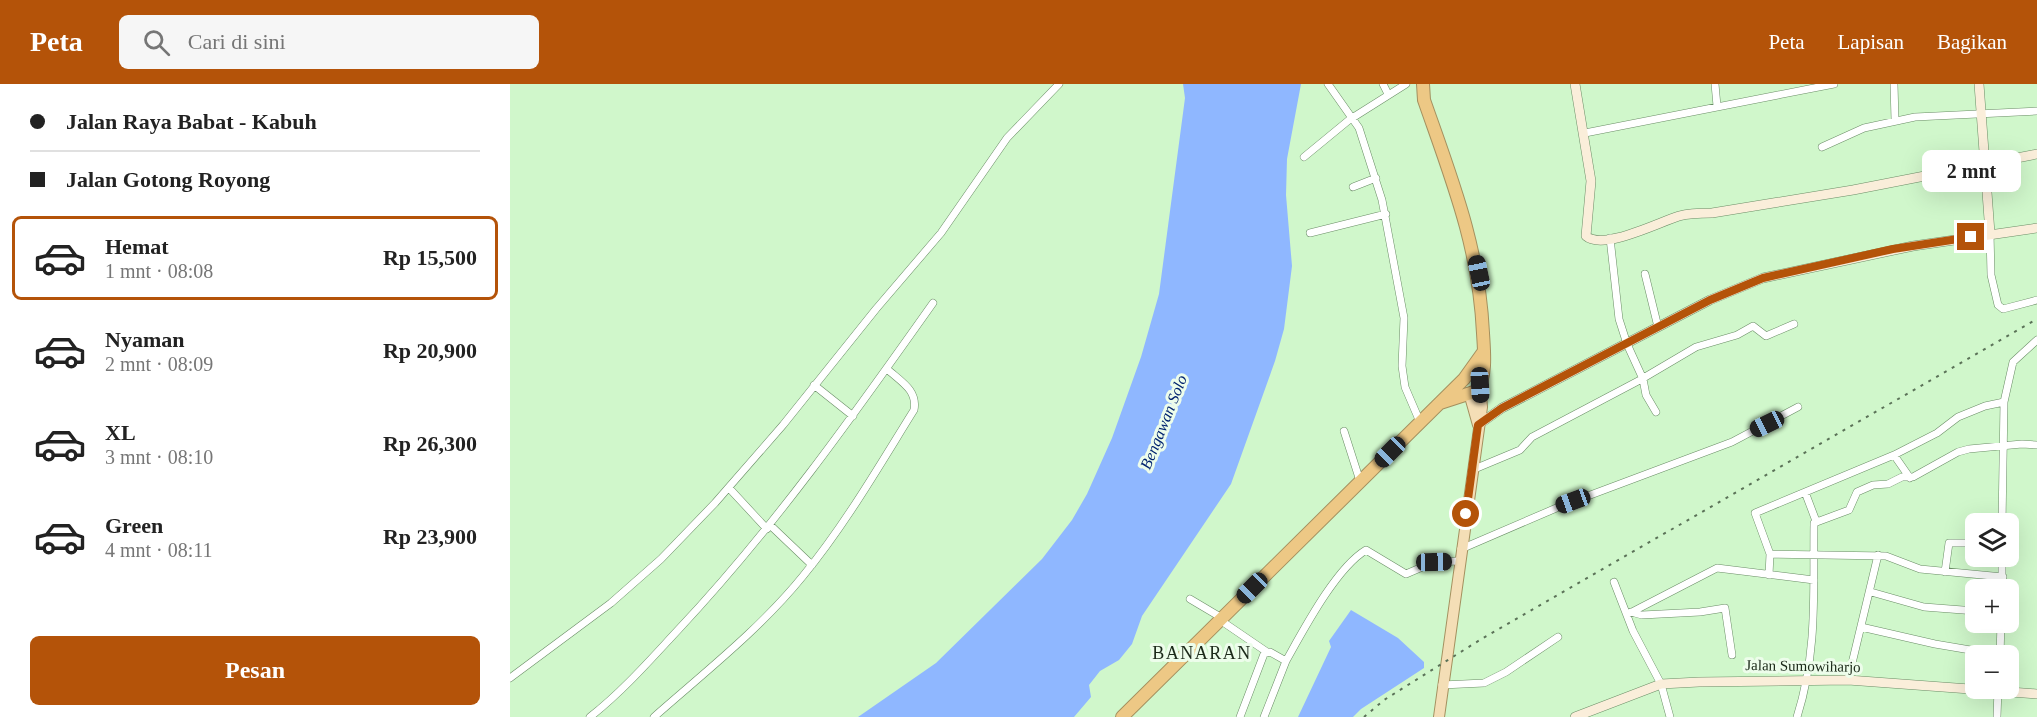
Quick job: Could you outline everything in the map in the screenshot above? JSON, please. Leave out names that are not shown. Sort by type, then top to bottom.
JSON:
[{"type":"highway","points":[[1423,84],[1424,100],[1473,244],[1479,273],[1484,351],[1480,385],[1477,391],[1439,404]]},
{"type":"highway","points":[[1122,717],[1464,379],[1484,351]]},
{"type":"highway","points":[[1464,379],[1474,376],[1480,385]]},
{"type":"highway","points":[[1464,379],[1462,388],[1469,393]]},
{"type":"main road","points":[[1439,717],[1482,407],[1480,385]]},
{"type":"main road","points":[[1469,393],[1478,425]]},
{"type":"street","points":[[510,678],[611,603],[661,559],[729,488],[941,233],[1007,138],[1059,84]]},
{"type":"street","points":[[1328,84],[1350,119],[1359,128],[1386,214],[1404,318],[1402,366],[1405,387],[1420,422]]},
{"type":"street","points":[[1383,84],[1388,94]]},
{"type":"street","points":[[1304,157],[1350,119],[1406,84]]},
{"type":"street","points":[[1575,84],[1585,133],[1591,181],[1586,236],[1597,240],[1690,214],[1712,213],[1853,190],[2037,154]]},
{"type":"street","points":[[1715,84],[1717,106]]},
{"type":"street","points":[[1585,133],[1834,84]]},
{"type":"street","points":[[1894,84],[1895,120]]},
{"type":"street","points":[[1980,84],[1991,275],[1998,305],[2003,309],[2037,300]]},
{"type":"street","points":[[1822,147],[1864,128],[1895,120],[2037,111]]},
{"type":"street","points":[[1353,187],[1376,178]]},
{"type":"street","points":[[1310,233],[1386,214]]},
{"type":"street","points":[[1478,425],[1502,408],[1710,300],[1769,276],[1913,246],[1990,233],[2037,228]]},
{"type":"street","points":[[1610,238],[1619,319],[1627,344],[1643,379],[1646,395],[1656,412]]},
{"type":"street","points":[[1645,274],[1658,327]]},
{"type":"street","points":[[590,717],[631,681],[711,595],[769,527],[853,416],[933,303]]},
{"type":"street","points":[[1472,470],[1520,450],[1532,437],[1643,379],[1696,347],[1737,335],[1746,328],[1755,326],[1766,336],[1794,324]]},
{"type":"street","points":[[2002,513],[2004,402],[2013,362],[2037,340]]},
{"type":"street","points":[[654,717],[742,640],[812,565],[914,410],[914,393],[887,369]]},
{"type":"street","points":[[814,385],[853,416]]},
{"type":"street","points":[[1769,575],[1770,554],[1755,513],[1894,455],[1937,433],[1958,417],[1985,406],[2004,402]]},
{"type":"street","points":[[1461,549],[1561,506],[1732,441],[1798,407]]},
{"type":"street","points":[[1344,431],[1360,481]]},
{"type":"street","points":[[1797,717],[1813,645],[1816,554],[1813,524],[1850,510],[1857,492],[1874,485],[1886,485],[1902,477],[1910,478],[1958,452],[2002,446],[2037,445]]},
{"type":"street","points":[[1894,455],[1910,478]]},
{"type":"street","points":[[729,488],[812,565]]},
{"type":"street","points":[[1805,492],[1816,521]]},
{"type":"street","points":[[1945,572],[1949,542],[1965,543]]},
{"type":"street","points":[[1264,717],[1286,661],[1333,584],[1357,556],[1366,550],[1406,574],[1434,562],[1460,561]]},
{"type":"street","points":[[1770,554],[1878,555],[1909,566],[2003,577],[2003,567]]},
{"type":"street","points":[[1848,680],[1878,555]]},
{"type":"street","points":[[1629,613],[1717,568],[1814,580]]},
{"type":"street","points":[[1614,582],[1629,613],[1633,631],[1661,684],[1668,716]]},
{"type":"street","points":[[1870,592],[1924,607],[1965,610]]},
{"type":"street","points":[[1190,599],[1267,652],[1286,661]]},
{"type":"street","points":[[1629,613],[1650,615],[1725,608],[1732,655]]},
{"type":"street","points":[[1861,627],[1965,649]]},
{"type":"street","points":[[1442,685],[1484,683],[1506,672],[1558,637]]},
{"type":"street","points":[[1240,717],[1263,655],[1267,652]]},
{"type":"street","name":"Jalan Sumowiharjo","points":[[1575,717],[1661,684],[1740,680],[1848,680],[1965,688]]},
{"type":"street","name":"Jalan Sumowiharjo","points":[[2019,692],[2037,694]]},
{"type":"street","points":[[1997,717],[1998,699]]},
{"type":"water","name":"Bengawan Solo","points":[[1183,84],[1301,84],[1287,159],[1286,195],[1292,266],[1284,329],[1275,361],[1231,484],[1142,616],[1132,644],[1119,660],[1100,671],[1089,685],[1091,697],[1074,717],[858,717],[936,663],[1042,559],[1072,520],[1087,494],[1112,438],[1141,357],[1159,294],[1185,98]]},
{"type":"water","points":[[1351,610],[1398,638],[1424,662],[1424,668],[1361,709],[1353,717],[1298,717],[1331,647],[1329,641]]},
{"type":"railway","points":[[1364,717],[1384,700],[1483,638],[2037,319]]},
{"type":"district","name":"BANARAN","points":[[1202,653]]},
{"type":"route","points":[[1466,514],[1478,425],[1502,408],[1710,300],[1763,278],[1893,249],[1971,237]]}]
